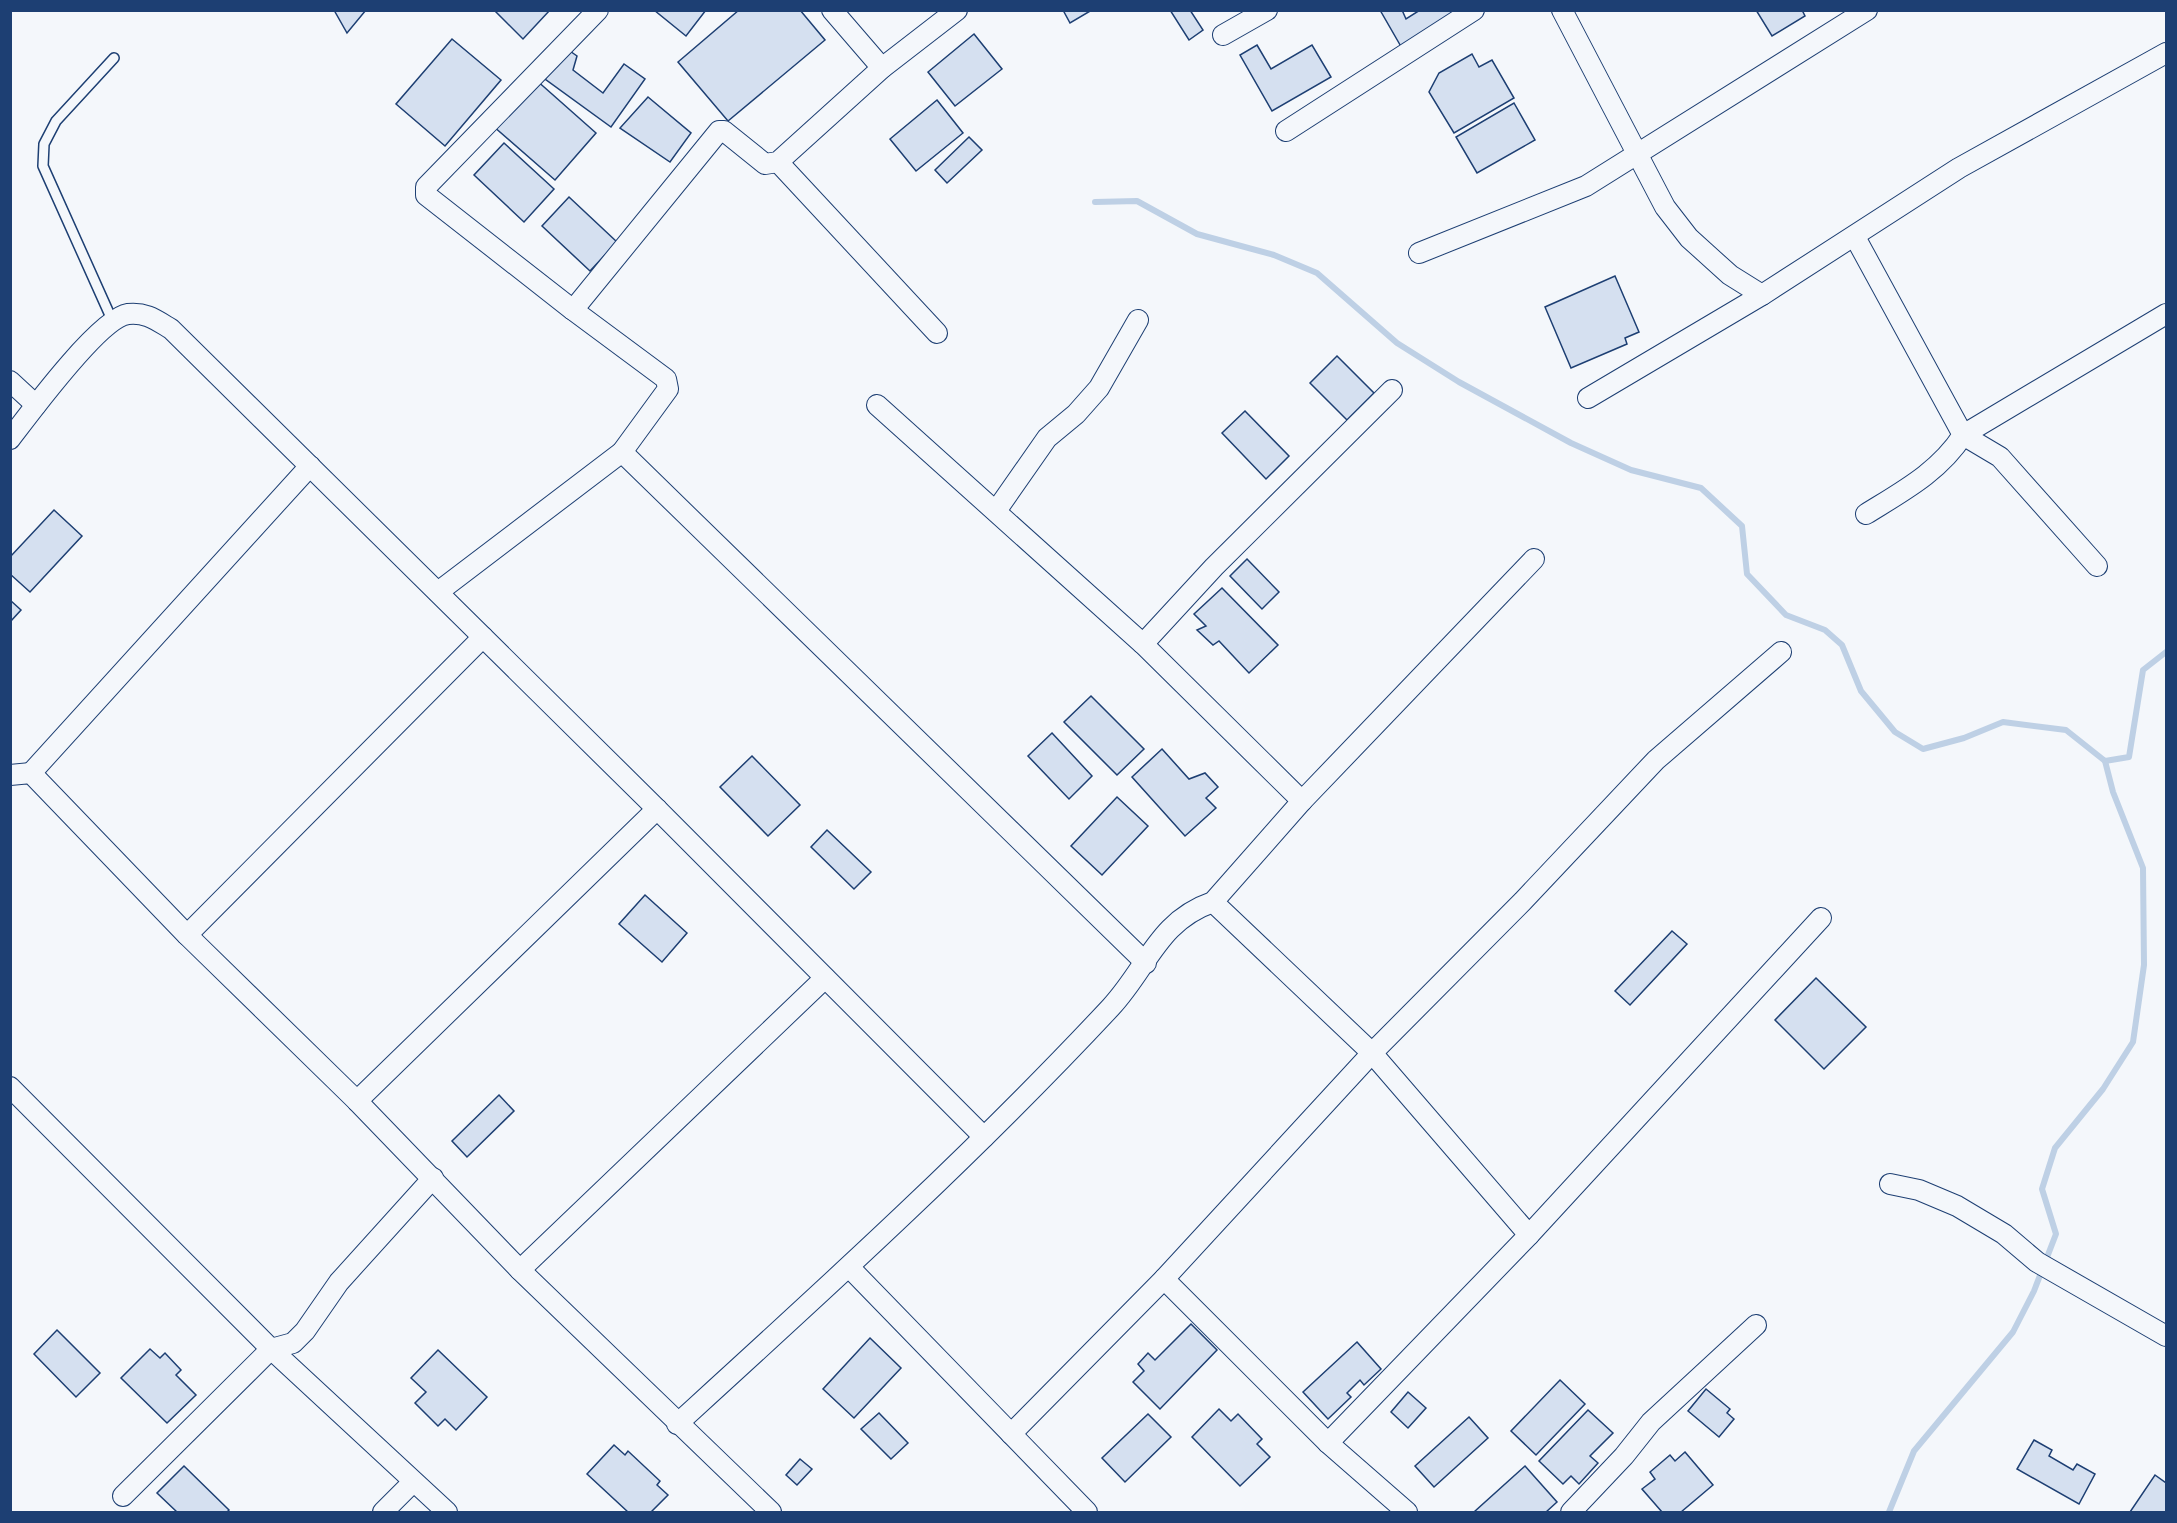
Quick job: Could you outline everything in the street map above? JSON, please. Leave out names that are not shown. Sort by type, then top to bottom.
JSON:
[{"type":"street","points":[[438,592],[622,452],[665,393],[668,384],[666,378],[573,310],[429,198],[426,191],[426,187],[598,10]]},
{"type":"street","points":[[832,10],[882,68]]},
{"type":"street","points":[[573,310],[719,131],[724,131],[765,164],[778,162],[882,68],[957,10]]},
{"type":"street","points":[[1223,35],[1267,10]]},
{"type":"street","points":[[1286,131],[1474,10]]},
{"type":"street","points":[[1562,10],[1665,207],[1689,238],[1730,275],[1762,295]]},
{"type":"street","points":[[1419,253],[1586,186],[1638,156],[1867,10]]},
{"type":"street","points":[[1588,398],[1762,295],[2009,139],[2166,53]]},
{"type":"street","points":[[778,162],[937,333]]},
{"type":"street","points":[[1856,237],[1963,435],[1983,444],[2000,457],[2097,566]]},
{"type":"street","points":[[10,439],[36,405],[103,328],[125,315],[146,314],[171,329],[657,809],[984,1137]]},
{"type":"street","points":[[1866,514],[1935,470],[1951,454],[1963,435],[2166,314]]},
{"type":"street","points":[[996,512],[1047,438],[1076,414],[1099,388],[1138,320]]},
{"type":"street","points":[[10,381],[36,405]]},
{"type":"street","points":[[1143,644],[1214,567],[1392,390]]},
{"type":"street","points":[[877,405],[1143,644],[1302,801]]},
{"type":"street","points":[[622,452],[1146,963]]},
{"type":"street","points":[[10,775],[31,773],[310,466]]},
{"type":"street","points":[[677,1424],[849,1268],[984,1137],[1109,1008],[1146,963],[1161,938],[1175,921],[1193,909],[1213,902],[1302,801],[1534,559]]},
{"type":"street","points":[[187,935],[483,637]]},
{"type":"street","points":[[1011,1434],[1164,1279],[1372,1053],[1523,901],[1656,760],[1781,652]]},
{"type":"street","points":[[31,773],[187,935],[433,1178],[520,1270],[677,1424],[771,1512]]},
{"type":"street","points":[[357,1101],[657,809]]},
{"type":"street","points":[[1213,902],[1372,1053],[1529,1235]]},
{"type":"street","points":[[1328,1443],[1529,1235],[1821,918]]},
{"type":"street","points":[[520,1270],[825,978]]},
{"type":"street","points":[[10,1088],[271,1349],[447,1512]]},
{"type":"street","points":[[123,1496],[271,1349],[293,1343],[305,1331],[339,1282],[433,1178]]},
{"type":"street","points":[[1890,1184],[1918,1190],[1957,1206],[2004,1234],[2037,1262],[2166,1336]]},
{"type":"street","points":[[849,1268],[1087,1512]]},
{"type":"street","points":[[1164,1279],[1328,1443],[1407,1512]]},
{"type":"street","points":[[1571,1512],[1624,1456],[1651,1422],[1755,1325]]},
{"type":"street","points":[[383,1512],[413,1482]]},
{"type":"lane","points":[[113,322],[43,166],[44,144],[56,121],[114,58]]},
{"type":"building","points":[[334,10],[366,10],[347,33]]},
{"type":"building","points":[[494,10],[550,10],[523,39]]},
{"type":"building","points":[[654,10],[706,10],[686,36]]},
{"type":"building","points":[[739,10],[800,10],[825,40],[728,121],[678,62]]},
{"type":"building","points":[[1063,10],[1092,10],[1070,23]]},
{"type":"building","points":[[1170,10],[1190,10],[1203,30],[1189,40]]},
{"type":"building","points":[[1380,10],[1402,10],[1406,19],[1420,10],[1458,10],[1403,50]]},
{"type":"building","points":[[1756,10],[1802,10],[1805,16],[1772,36]]},
{"type":"building","points":[[974,34],[1002,69],[955,106],[928,72]]},
{"type":"building","points":[[452,39],[501,80],[445,146],[396,104]]},
{"type":"building","points":[[1257,45],[1271,69],[1312,45],[1331,77],[1272,111],[1240,55]]},
{"type":"building","points":[[567,49],[577,56],[573,70],[603,93],[624,64],[645,79],[611,127],[545,79]]},
{"type":"building","points":[[1472,54],[1479,67],[1492,60],[1514,98],[1454,133],[1429,92],[1439,73]]},
{"type":"building","points":[[535,79],[596,133],[555,180],[493,126]]},
{"type":"building","points":[[648,97],[691,133],[670,162],[620,128]]},
{"type":"building","points":[[937,100],[963,133],[916,171],[890,139]]},
{"type":"building","points":[[1514,103],[1535,140],[1477,173],[1456,137]]},
{"type":"building","points":[[969,137],[982,150],[947,183],[935,170]]},
{"type":"building","points":[[504,143],[554,189],[524,222],[474,175]]},
{"type":"building","points":[[569,197],[617,242],[590,271],[542,226]]},
{"type":"building","points":[[1615,276],[1639,332],[1625,338],[1627,344],[1571,368],[1545,307]]},
{"type":"building","points":[[1337,356],[1374,393],[1347,420],[1310,383]]},
{"type":"building","points":[[1245,411],[1289,456],[1266,479],[1222,433]]},
{"type":"building","points":[[54,510],[82,536],[30,592],[10,574],[10,557]]},
{"type":"building","points":[[1247,559],[1279,592],[1262,609],[1230,576]]},
{"type":"building","points":[[1222,588],[1278,645],[1249,673],[1219,641],[1213,645],[1197,630],[1206,626],[1194,614]]},
{"type":"building","points":[[10,600],[21,610],[10,622]]},
{"type":"building","points":[[1091,696],[1144,749],[1117,775],[1064,722]]},
{"type":"building","points":[[1052,733],[1092,776],[1069,799],[1028,756]]},
{"type":"building","points":[[1162,749],[1189,779],[1205,773],[1218,787],[1206,798],[1216,808],[1185,836],[1132,777]]},
{"type":"building","points":[[752,756],[800,805],[768,836],[720,787]]},
{"type":"building","points":[[1117,797],[1148,826],[1102,875],[1071,846]]},
{"type":"building","points":[[827,830],[871,872],[854,889],[811,847]]},
{"type":"building","points":[[645,895],[687,933],[662,962],[619,924]]},
{"type":"building","points":[[1672,931],[1687,944],[1630,1005],[1615,991]]},
{"type":"building","points":[[1816,978],[1866,1027],[1824,1069],[1775,1020]]},
{"type":"building","points":[[499,1095],[514,1111],[467,1157],[452,1141]]},
{"type":"building","points":[[1191,1324],[1217,1350],[1160,1409],[1133,1382],[1144,1371],[1138,1364],[1148,1353],[1155,1360]]},
{"type":"building","points":[[57,1330],[100,1373],[76,1397],[34,1354]]},
{"type":"building","points":[[870,1338],[901,1368],[854,1418],[823,1389]]},
{"type":"building","points":[[1357,1342],[1381,1369],[1364,1385],[1360,1380],[1347,1393],[1351,1397],[1328,1419],[1303,1392]]},
{"type":"building","points":[[150,1349],[160,1358],[165,1353],[181,1370],[176,1375],[196,1395],[167,1423],[121,1378]]},
{"type":"building","points":[[438,1350],[487,1397],[456,1430],[445,1419],[438,1426],[415,1403],[426,1392],[411,1378]]},
{"type":"building","points":[[1560,1380],[1585,1404],[1536,1455],[1511,1431]]},
{"type":"building","points":[[1706,1389],[1730,1409],[1727,1413],[1734,1419],[1719,1437],[1688,1411]]},
{"type":"building","points":[[1408,1392],[1426,1408],[1408,1428],[1391,1412]]},
{"type":"building","points":[[1219,1409],[1231,1421],[1238,1414],[1262,1439],[1257,1444],[1270,1457],[1240,1486],[1192,1437]]},
{"type":"building","points":[[1588,1410],[1613,1433],[1590,1456],[1598,1463],[1579,1484],[1571,1476],[1563,1484],[1539,1461]]},
{"type":"building","points":[[879,1413],[908,1443],[891,1459],[861,1429]]},
{"type":"building","points":[[1148,1414],[1171,1437],[1125,1482],[1102,1458]]},
{"type":"building","points":[[1469,1417],[1488,1438],[1434,1487],[1415,1466]]},
{"type":"building","points":[[2034,1440],[2052,1450],[2049,1456],[2073,1470],[2077,1464],[2095,1474],[2079,1504],[2017,1469]]},
{"type":"building","points":[[614,1445],[625,1455],[628,1451],[660,1481],[657,1485],[668,1495],[651,1512],[628,1512],[587,1474]]},
{"type":"building","points":[[1685,1452],[1713,1485],[1681,1512],[1662,1512],[1642,1489],[1655,1479],[1650,1472],[1670,1455],[1675,1461]]},
{"type":"building","points":[[800,1459],[812,1469],[797,1485],[786,1475]]},
{"type":"building","points":[[184,1466],[229,1510],[227,1512],[177,1512],[157,1493]]},
{"type":"building","points":[[1525,1466],[1557,1502],[1546,1512],[1474,1512]]},
{"type":"building","points":[[2155,1475],[2166,1483],[2166,1512],[2130,1512]]},
{"type":"waterway","points":[[1095,202],[1137,201],[1197,234],[1274,255],[1317,273],[1397,343],[1459,382],[1571,443],[1631,470],[1701,488],[1742,526],[1747,574],[1786,615],[1825,630],[1842,645],[1861,691],[1895,732],[1923,749],[1964,738],[2003,722],[2066,730],[2105,761],[2129,757],[2143,670],[2166,652]]},
{"type":"waterway","points":[[1889,1512],[1914,1451],[2013,1332],[2034,1291],[2056,1234],[2042,1189],[2055,1148],[2103,1089],[2133,1042],[2144,965],[2143,868],[2113,792],[2105,761]]}]
